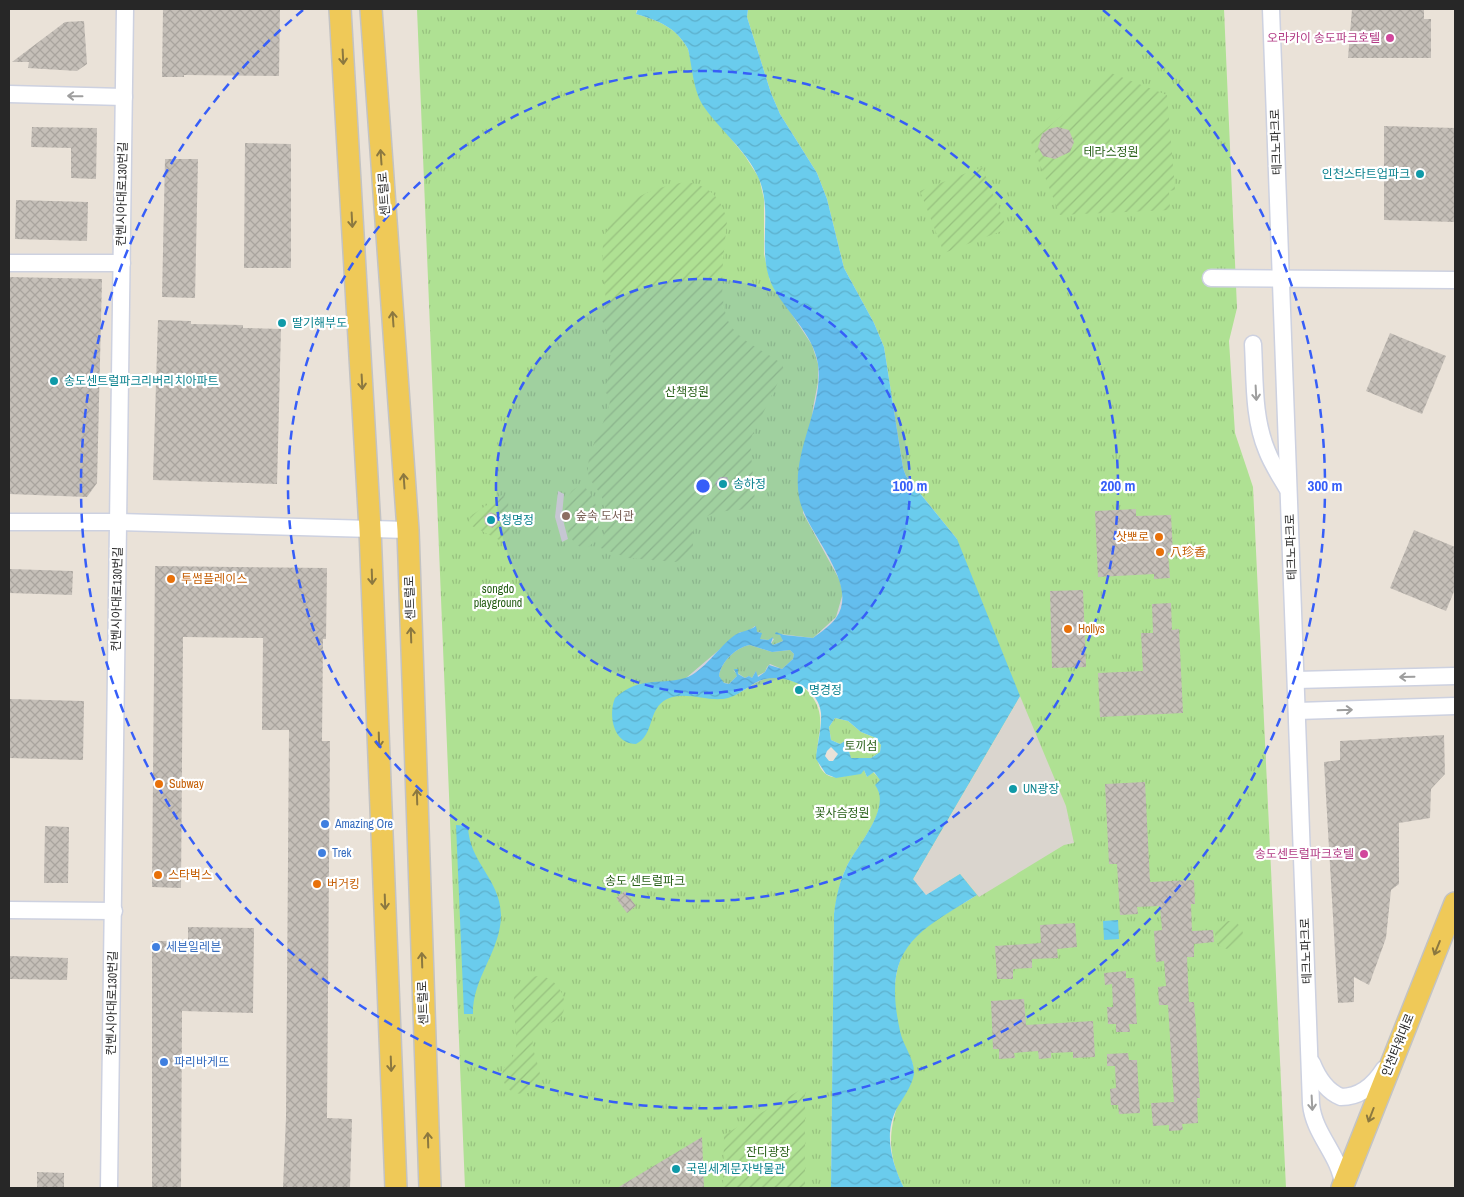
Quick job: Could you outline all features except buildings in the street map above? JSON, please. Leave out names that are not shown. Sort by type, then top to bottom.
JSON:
[{"type":"main road","points":[[340,9],[370,529],[396,1187]]},
{"type":"main road","name":"센트럴로","points":[[370,9],[408,530],[430,1188]]},
{"type":"main road","name":"인천타워대로","points":[[1343,1187],[1455,903]]},
{"type":"street","name":"컨벤시아대로130번길","points":[[109,1188],[125,9]]},
{"type":"street","name":"테크노파크로","points":[[1271,9],[1309,1055],[1314,1121],[1337,1163],[1343,1187]]},
{"type":"street","points":[[9,94],[124,97]]},
{"type":"street","points":[[9,263],[122,263]]},
{"type":"street","points":[[1211,278],[1455,280]]},
{"type":"street","points":[[1253,344],[1260,430],[1267,451],[1289,492]]},
{"type":"street","points":[[9,522],[118,522],[408,530]]},
{"type":"street","points":[[1296,680],[1455,676]]},
{"type":"street","points":[[1297,711],[1455,706]]},
{"type":"street","points":[[9,910],[114,911]]},
{"type":"street","name":"테크노파크로","points":[[1309,1055],[1323,1083],[1334,1094],[1342,1097],[1356,1095],[1371,1086],[1395,1053]]},
{"type":"green space","name":"송도 센트럴파크","points":[[417,9],[637,9],[636,14],[666,26],[683,41],[688,49],[702,103],[745,156],[759,178],[764,199],[764,254],[770,281],[812,345],[818,364],[818,382],[813,408],[803,513],[839,579],[843,593],[836,617],[813,638],[780,634],[783,641],[773,645],[771,644],[774,639],[772,638],[768,640],[760,639],[760,632],[757,632],[755,626],[747,632],[740,632],[686,678],[735,695],[769,678],[781,678],[797,683],[810,694],[818,707],[820,727],[817,759],[824,773],[829,776],[839,777],[856,774],[864,770],[867,777],[873,772],[881,780],[876,785],[880,794],[877,816],[846,868],[840,885],[834,914],[831,1188],[465,1188]]},
{"type":"green space","points":[[748,9],[1224,9],[1237,308],[1229,341],[1235,433],[1253,487],[1286,1188],[904,1188],[896,1171],[892,1155],[892,1126],[900,1097],[913,1065],[898,1028],[894,998],[895,983],[902,955],[909,942],[919,932],[977,895],[913,879],[957,539],[906,476],[903,468],[884,347],[874,323],[844,268],[827,199],[817,173],[780,114],[771,93],[747,17]]},
{"type":"green space","name":"테라스정원","points":[[1111,73],[1167,95],[1175,190],[1169,191],[1170,210],[1060,215],[1031,142]]},
{"type":"green space","points":[[982,167],[1007,229],[944,253],[920,191]]},
{"type":"green space","name":"산책정원","points":[[687,182],[708,190],[718,199],[725,212],[727,220],[722,293],[728,320],[739,335],[782,364],[784,370],[750,440],[755,502],[752,506],[707,516],[693,530],[693,547],[684,560],[675,562],[628,558],[598,547],[606,527],[606,513],[603,499],[588,472],[590,454],[605,419],[610,401],[609,396],[604,391],[609,372],[610,344],[605,326],[600,317],[606,304],[603,245],[613,219],[622,208],[646,193],[673,184]]},
{"type":"green space","points":[[582,485],[593,499],[597,508],[598,518],[596,536],[592,544],[585,549],[577,545],[571,537],[566,528],[564,517],[568,497],[573,490]]},
{"type":"green space","points":[[502,495],[508,500],[510,535],[509,540],[505,543],[472,526],[469,520],[472,515]]},
{"type":"green space","points":[[750,645],[772,652],[790,650],[794,654],[793,659],[782,669],[770,664],[765,672],[757,676],[756,671],[752,678],[749,676],[745,678],[733,670],[738,675],[729,684],[722,682],[719,676],[726,661],[735,652]]},
{"type":"green space","name":"토끼섬","points":[[835,718],[848,721],[861,732],[876,738],[881,745],[880,752],[871,758],[851,758],[848,749],[844,746],[845,741],[840,744],[831,740],[829,727]]},
{"type":"green space","points":[[1229,921],[1239,925],[1243,935],[1239,945],[1229,949],[1219,945],[1215,935],[1219,925]]},
{"type":"green space","points":[[541,976],[550,979],[557,985],[564,1000],[564,1008],[561,1016],[555,1021],[546,1024],[546,1029],[537,1032],[533,1038],[534,1053],[539,1070],[539,1085],[530,1092],[519,1094],[505,1085],[502,1075],[504,1068],[515,1052],[515,993],[519,984],[527,978]]},
{"type":"green space","name":"잔디광장","points":[[805,1087],[805,1188],[723,1188],[724,1135]]},
{"type":"shaded area","points":[[558,491],[564,494],[562,516],[568,539],[562,542],[555,517]]},
{"type":"shaded area","name":"UN광장","points":[[1020,696],[1066,806],[1074,843],[1064,845],[979,897],[960,874],[926,895],[913,879]]},
{"type":"water","points":[[638,9],[748,9],[747,17],[771,93],[780,114],[817,173],[827,199],[844,268],[874,323],[884,347],[903,468],[906,476],[957,539],[1020,696],[913,879],[926,895],[960,874],[977,895],[920,933],[908,946],[900,962],[896,980],[896,1003],[900,1031],[913,1063],[914,1074],[893,1118],[890,1138],[893,1159],[904,1188],[831,1188],[834,914],[838,891],[844,874],[876,816],[879,794],[875,785],[880,780],[874,772],[867,777],[864,770],[861,774],[836,778],[826,774],[816,759],[821,719],[819,704],[815,697],[801,685],[783,679],[765,679],[728,698],[713,699],[682,696],[667,699],[656,709],[646,735],[636,744],[628,743],[622,739],[614,727],[612,712],[615,698],[633,686],[649,682],[675,680],[692,675],[705,665],[729,640],[737,634],[756,626],[757,632],[762,633],[760,639],[768,640],[773,637],[771,643],[773,645],[783,641],[780,635],[775,634],[776,632],[784,635],[813,638],[834,621],[842,604],[842,589],[837,574],[803,511],[799,497],[799,463],[813,414],[819,381],[818,364],[810,342],[771,283],[765,257],[765,204],[759,179],[740,149],[716,123],[702,104],[695,84],[688,49],[683,41],[666,26],[636,14]],"holes":[[[750,645],[772,652],[790,650],[794,654],[793,659],[782,669],[769,665],[765,672],[758,677],[756,671],[752,678],[749,676],[745,678],[738,674],[738,669],[734,669],[737,676],[729,684],[724,683],[719,676],[726,661],[735,652]],[[835,718],[848,721],[861,732],[876,738],[881,745],[880,752],[871,758],[851,758],[848,748],[844,746],[845,741],[840,744],[831,740],[829,727]],[[831,747],[838,754],[833,761],[829,761],[825,756]]]},
{"type":"water","points":[[456,825],[468,826],[473,850],[496,891],[501,915],[496,941],[477,988],[473,1014],[464,1014]]},
{"type":"water","points":[[1118,920],[1119,939],[1104,940],[1103,921]]},
{"type":"place","name":"오라카이 송도파크호텔","points":[[1390,38]]},
{"type":"place","name":"인천스타트업파크","points":[[1420,174]]},
{"type":"place","name":"딸기해부도","points":[[282,323]]},
{"type":"place","name":"송도센트럴파크리버리치아파트","points":[[54,381]]},
{"type":"place","name":"송하정","points":[[723,484]]},
{"type":"place","name":"숲속 도서관","points":[[566,516]]},
{"type":"place","name":"청명정","points":[[491,520]]},
{"type":"place","name":"삿뽀로","points":[[1159,537]]},
{"type":"place","name":"八珍香","points":[[1160,552]]},
{"type":"place","name":"투썸플레이스","points":[[171,579]]},
{"type":"place","name":"Hollys","points":[[1068,629]]},
{"type":"place","name":"명경정","points":[[799,690]]},
{"type":"place","name":"Subway","points":[[159,784]]},
{"type":"place","name":"UN광장","points":[[1013,789]]},
{"type":"place","name":"Amazing Ore","points":[[325,824]]},
{"type":"place","name":"Trek","points":[[322,853]]},
{"type":"place","name":"송도센트럴파크호텔","points":[[1364,854]]},
{"type":"place","name":"스타벅스","points":[[158,875]]},
{"type":"place","name":"버거킹","points":[[317,884]]},
{"type":"place","name":"세븐일레븐","points":[[156,947]]},
{"type":"place","name":"파리바게뜨","points":[[164,1062]]},
{"type":"place","name":"국립세계문자박물관","points":[[676,1169]]},
{"type":"park label","name":"songdo playground","points":[[498,596]]},
{"type":"park label","name":"꽃사슴정원","points":[[842,813]]}]
